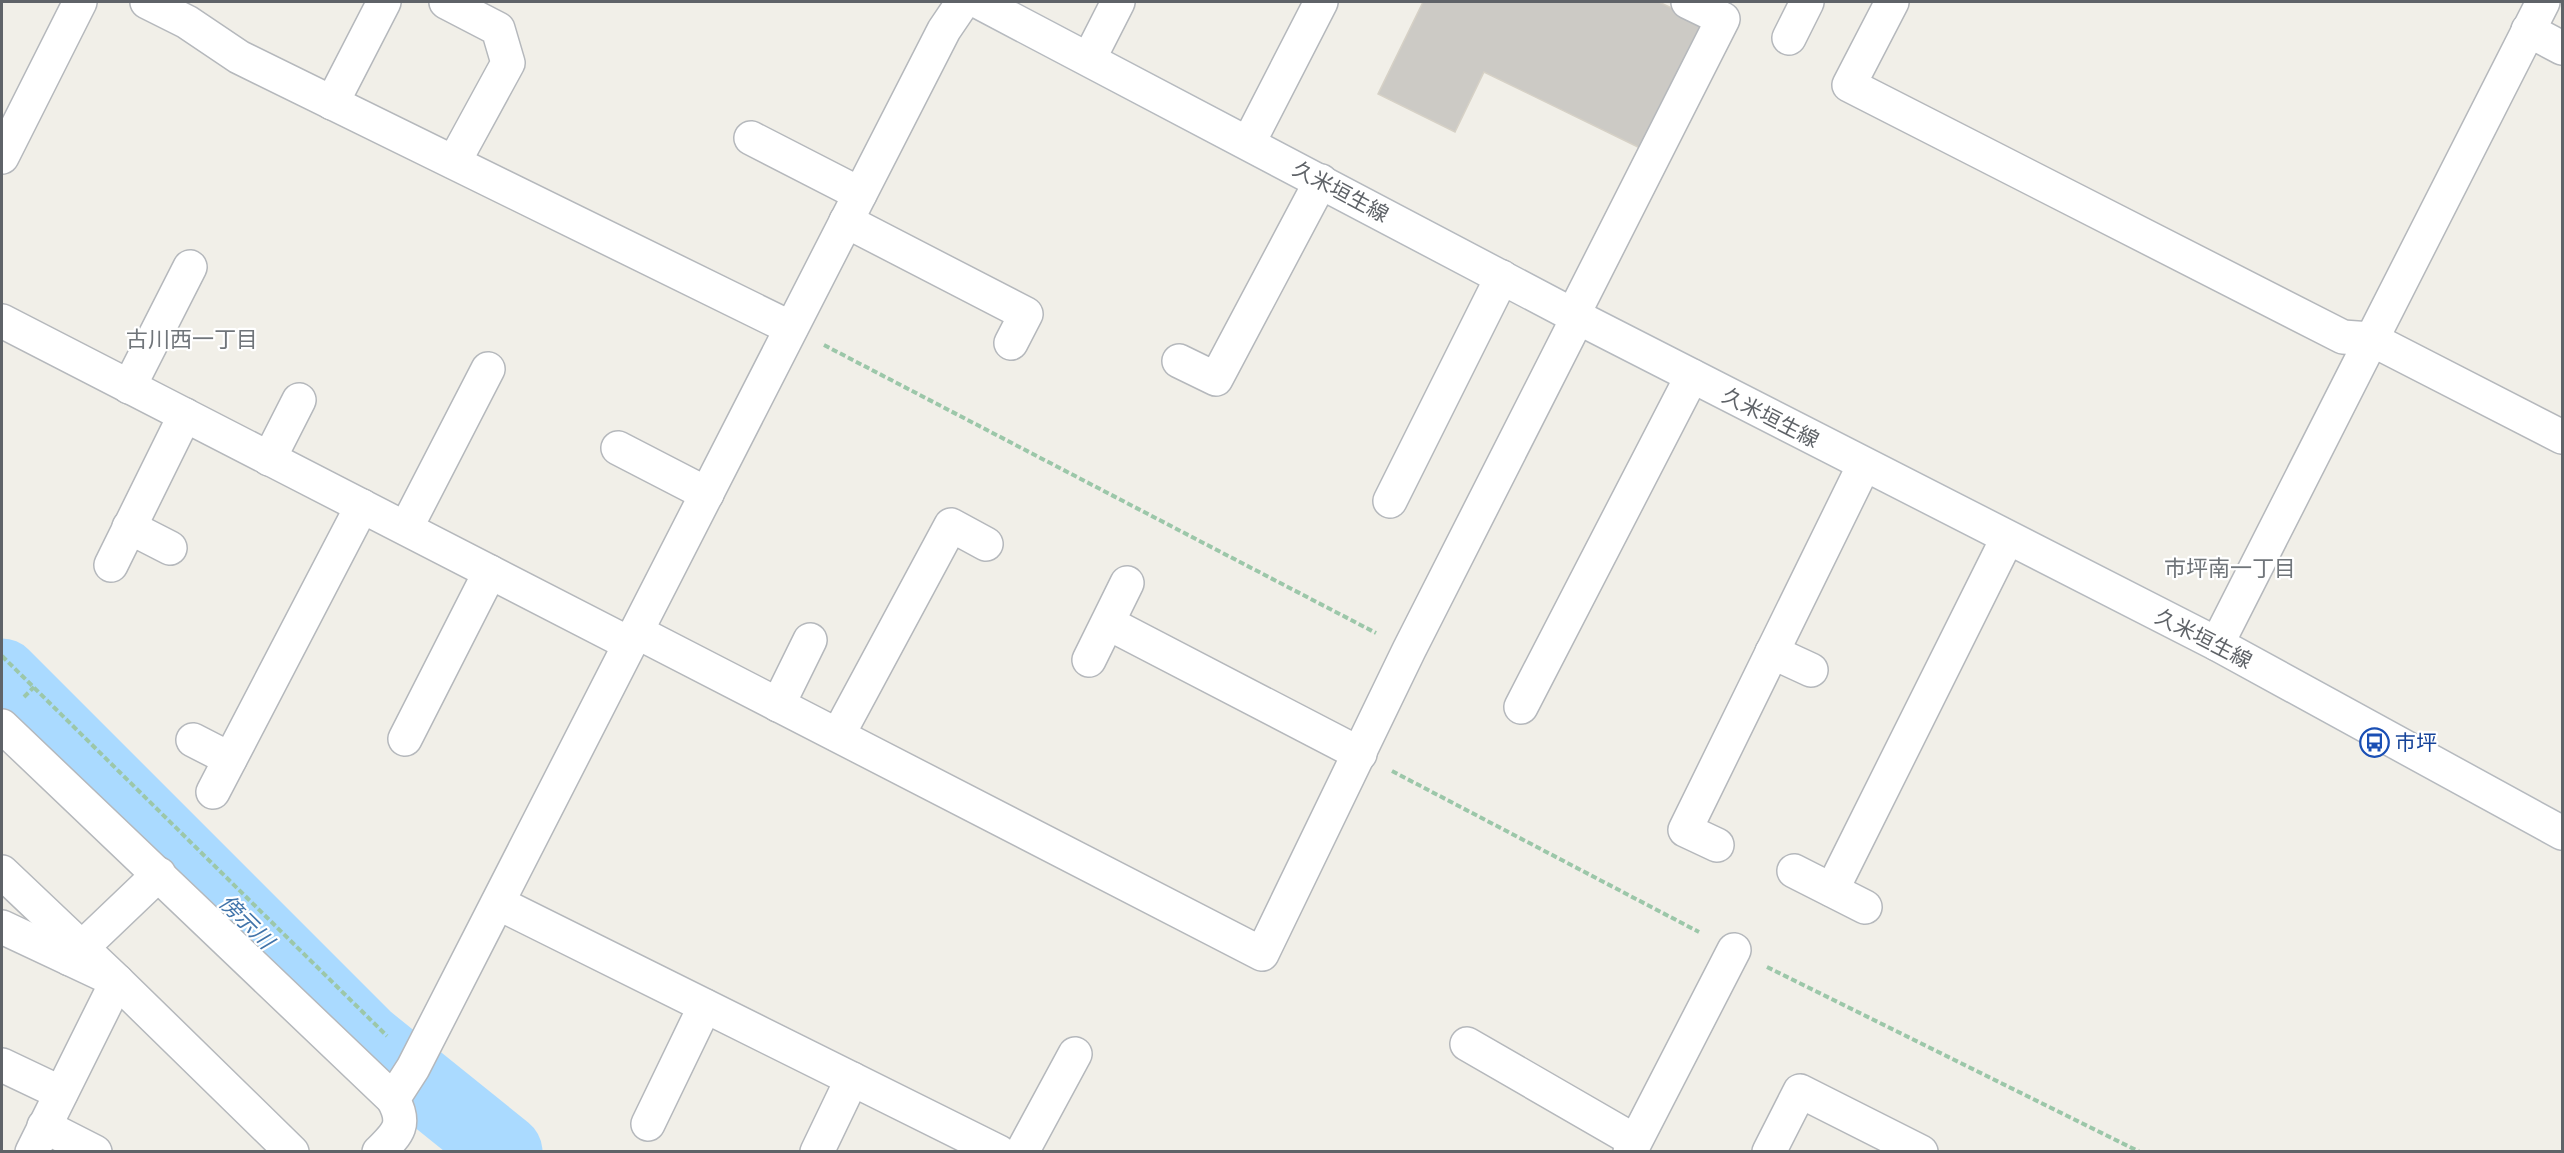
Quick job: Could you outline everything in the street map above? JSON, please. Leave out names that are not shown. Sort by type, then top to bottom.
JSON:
[{"type":"street","points":[[2,157],[80,2]]},
{"type":"street","points":[[147,2],[187,22],[239,57],[791,328]]},
{"type":"street","points":[[332,103],[384,2]]},
{"type":"street","points":[[446,2],[498,29],[508,63],[454,162]]},
{"type":"street","points":[[379,1152],[400,1126],[406,1080],[944,30],[963,2]]},
{"type":"street","name":"久米垣生線","points":[[979,2],[1249,142],[1575,316],[2007,539],[2217,644],[2562,833]]},
{"type":"street","points":[[1089,59],[1118,2]]},
{"type":"street","points":[[1249,142],[1322,2]]},
{"type":"street","points":[[2,321],[490,572],[838,735],[1262,954],[1409,650],[1723,19],[1688,2]]},
{"type":"street","points":[[1789,38],[1808,2]]},
{"type":"street","points":[[1892,2],[1849,85],[2343,337],[2372,339],[2562,437]]},
{"type":"street","points":[[2217,644],[2543,2]]},
{"type":"street","points":[[2528,30],[2562,48]]},
{"type":"street","points":[[751,138],[853,208],[1026,314],[1011,343]]},
{"type":"street","points":[[1179,361],[1216,379],[1321,180]]},
{"type":"street","points":[[129,387],[190,267]]},
{"type":"street","points":[[1390,501],[1502,277]]},
{"type":"street","points":[[406,528],[488,369]]},
{"type":"street","points":[[1521,707],[1692,376]]},
{"type":"street","points":[[269,459],[299,400]]},
{"type":"street","points":[[111,565],[185,415]]},
{"type":"street","points":[[618,447],[707,494]]},
{"type":"street","points":[[1717,845],[1685,830],[1864,465]]},
{"type":"street","points":[[213,792],[362,506]]},
{"type":"street","points":[[838,735],[951,525],[986,544]]},
{"type":"street","points":[[129,527],[170,548]]},
{"type":"street","points":[[1832,890],[2007,539]]},
{"type":"street","points":[[405,739],[490,572]]},
{"type":"street","points":[[1089,660],[1127,583]]},
{"type":"street","points":[[1108,623],[1360,754]]},
{"type":"street","points":[[778,705],[810,640]]},
{"type":"street","points":[[1772,652],[1811,670]]},
{"type":"street","points":[[2,726],[159,874],[406,1080]]},
{"type":"street","points":[[193,740],[230,759]]},
{"type":"street","points":[[1794,871],[1865,907]]},
{"type":"street","points":[[2,873],[76,953],[117,981],[260,1139],[292,1152]]},
{"type":"street","points":[[76,953],[159,874]]},
{"type":"street","points":[[498,903],[999,1152]]},
{"type":"street","points":[[2,927],[76,953]]},
{"type":"street","points":[[1467,1044],[1633,1147],[1734,950]]},
{"type":"street","points":[[95,1152],[38,1139],[117,981]]},
{"type":"street","points":[[648,1124],[705,1006]]},
{"type":"street","points":[[1022,1152],[1075,1054]]},
{"type":"street","points":[[2,1065],[61,1092]]},
{"type":"street","points":[[817,1152],[852,1079]]},
{"type":"street","points":[[1769,1152],[1800,1091],[1921,1152]]},
{"type":"path","points":[[791,328],[1409,650]]},
{"type":"path","points":[[2,656],[192,843],[406,1080]]},
{"type":"path","points":[[27,694],[34,687]]},
{"type":"path","points":[[185,849],[192,843]]},
{"type":"building","points":[[1423,2],[1659,2],[1708,25],[1646,151],[1484,72],[1455,132],[1378,94]]},
{"type":"waterway","name":"傍示川","points":[[2,676],[366,1040],[505,1152]]},
{"type":"place","name":"市坪","points":[[2374,742]]},
{"type":"district","name":"古川西一丁目","points":[[192,338]]},
{"type":"district","name":"市坪南一丁目","points":[[2230,567]]}]
